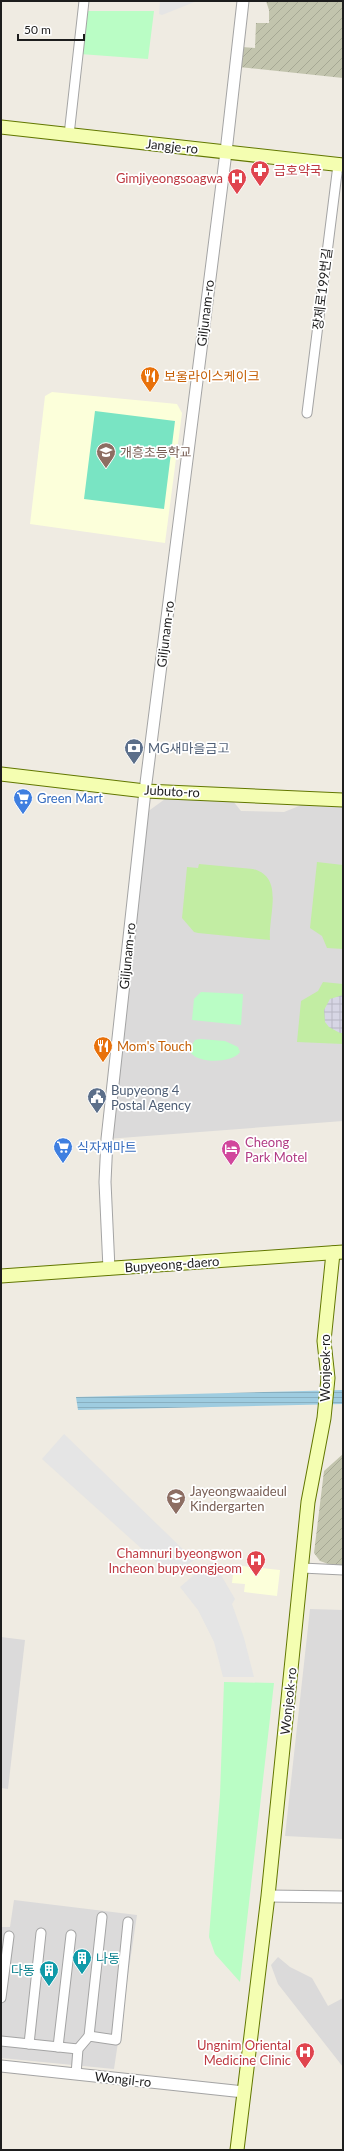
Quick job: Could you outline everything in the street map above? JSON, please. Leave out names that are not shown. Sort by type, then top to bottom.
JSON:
[{"type":"main road","name":"Jangje-ro","points":[[1,127],[340,165]]},
{"type":"main road","name":"Jubuto-ro","points":[[1,774],[145,791],[343,800]]},
{"type":"main road","name":"Bupyeong-daero","points":[[1,1276],[338,1253]]},
{"type":"main road","name":"Wonjeok-ro","points":[[237,2150],[268,1896],[308,1502],[324,1418],[328,1378],[324,1341],[338,1253]]},
{"type":"street","points":[[69,135],[84,1]]},
{"type":"street","name":"Giljunam-ro","points":[[109,1269],[105,1182],[107,1139],[145,791],[226,152],[243,1]]},
{"type":"street","name":"장제로199번길","points":[[307,413],[340,165]]},
{"type":"street","points":[[302,1568],[343,1570]]},
{"type":"street","points":[[268,1896],[343,1898]]},
{"type":"street","points":[[76,2074],[78,2049],[89,2036],[102,1917]]},
{"type":"street","points":[[89,2036],[116,2040],[128,1922]]},
{"type":"street","points":[[29,2044],[41,1933]]},
{"type":"street","points":[[58,2047],[71,1935]]},
{"type":"street","points":[[1,1998],[9,1936]]},
{"type":"street","points":[[1,2041],[78,2049]]},
{"type":"street","name":"Wongil-ro","points":[[1,2066],[244,2092]]},
{"type":"shaded area","points":[[160,1],[197,1],[162,15],[159,14]]},
{"type":"shaded area","points":[[266,1],[343,1],[343,78],[239,67],[242,47],[255,48],[256,23],[269,23],[269,10]]},
{"type":"shaded area","name":"개흥초등학교","points":[[52,392],[177,404],[182,413],[165,543],[30,524],[45,396]]},
{"type":"shaded area","points":[[165,799],[233,801],[241,811],[284,812],[304,804],[343,807],[343,1121],[107,1139],[143,815]]},
{"type":"shaded area","points":[[343,995],[343,1033],[340,1033],[329,1027],[325,1022],[324,1010],[330,999]]},
{"type":"shaded area","points":[[64,1434],[194,1560],[172,1576],[42,1459]]},
{"type":"shaded area","points":[[343,1454],[343,1565],[331,1565],[320,1561],[314,1553],[324,1471]]},
{"type":"shaded area","points":[[214,1563],[235,1599],[232,1604],[244,1638],[254,1677],[223,1677],[214,1642],[198,1610],[180,1587],[207,1564]]},
{"type":"shaded area","name":"Chamnuri byeongwon Incheon bupyeongjeom","points":[[234,1565],[280,1570],[277,1596],[244,1592],[245,1584],[232,1583]]},
{"type":"shaded area","points":[[310,1609],[343,1610],[343,1839],[285,1836]]},
{"type":"shaded area","points":[[1,1637],[25,1640],[8,1789],[1,1788]]},
{"type":"shaded area","points":[[14,1900],[137,1915],[114,2069],[1,2058],[1,1927],[10,1927]]},
{"type":"shaded area","points":[[278,1957],[290,1967],[312,1978],[328,2006],[343,1998],[343,2067],[278,1984],[271,1965]]},
{"type":"green space","points":[[85,11],[154,11],[148,59],[80,54]]},
{"type":"green space","points":[[95,411],[175,421],[164,509],[84,499]]},
{"type":"green space","points":[[317,862],[343,865],[343,949],[327,948],[322,936],[310,928]]},
{"type":"green space","points":[[199,864],[253,869],[263,873],[269,880],[272,888],[273,898],[270,940],[194,932],[182,918],[187,867],[198,868]]},
{"type":"green space","points":[[323,982],[343,984],[343,1044],[297,1042],[301,1001],[318,991]]},
{"type":"green space","points":[[201,992],[243,994],[241,1025],[192,1020],[194,999]]},
{"type":"green space","points":[[195,1040],[225,1041],[238,1047],[240,1052],[236,1056],[224,1060],[216,1061],[201,1059],[195,1057],[191,1053],[190,1048]]},
{"type":"green space","points":[[224,1682],[274,1683],[240,1982],[215,1954],[209,1937],[220,1795]]},
{"type":"water","points":[[343,1390],[343,1404],[78,1410],[76,1397]]},
{"type":"place","name":"금호약국","points":[[260,187]]},
{"type":"place","name":"Gimjiyeongsoagwa","points":[[237,195]]},
{"type":"place","name":"보울라이스케이크","points":[[150,393]]},
{"type":"place","name":"개흥초등학교","points":[[106,469]]},
{"type":"place","name":"MG새마을금고","points":[[134,765]]},
{"type":"place","name":"Green Mart","points":[[23,815]]},
{"type":"place","name":"Mom's Touch","points":[[103,1063]]},
{"type":"place","name":"Bupyeong 4 Postal Agency","points":[[97,1114]]},
{"type":"place","name":"식자재마트","points":[[63,1164]]},
{"type":"place","name":"Cheong Park Motel","points":[[231,1166]]},
{"type":"place","name":"Jayeongwaaideul Kindergarten","points":[[176,1515]]},
{"type":"place","name":"Chamnuri byeongwon Incheon bupyeongjeom","points":[[256,1577]]},
{"type":"place","name":"나동","points":[[82,1975]]},
{"type":"place","name":"다동","points":[[49,1987]]},
{"type":"place","name":"Ungnim Oriental Medicine Clinic","points":[[305,2069]]}]
